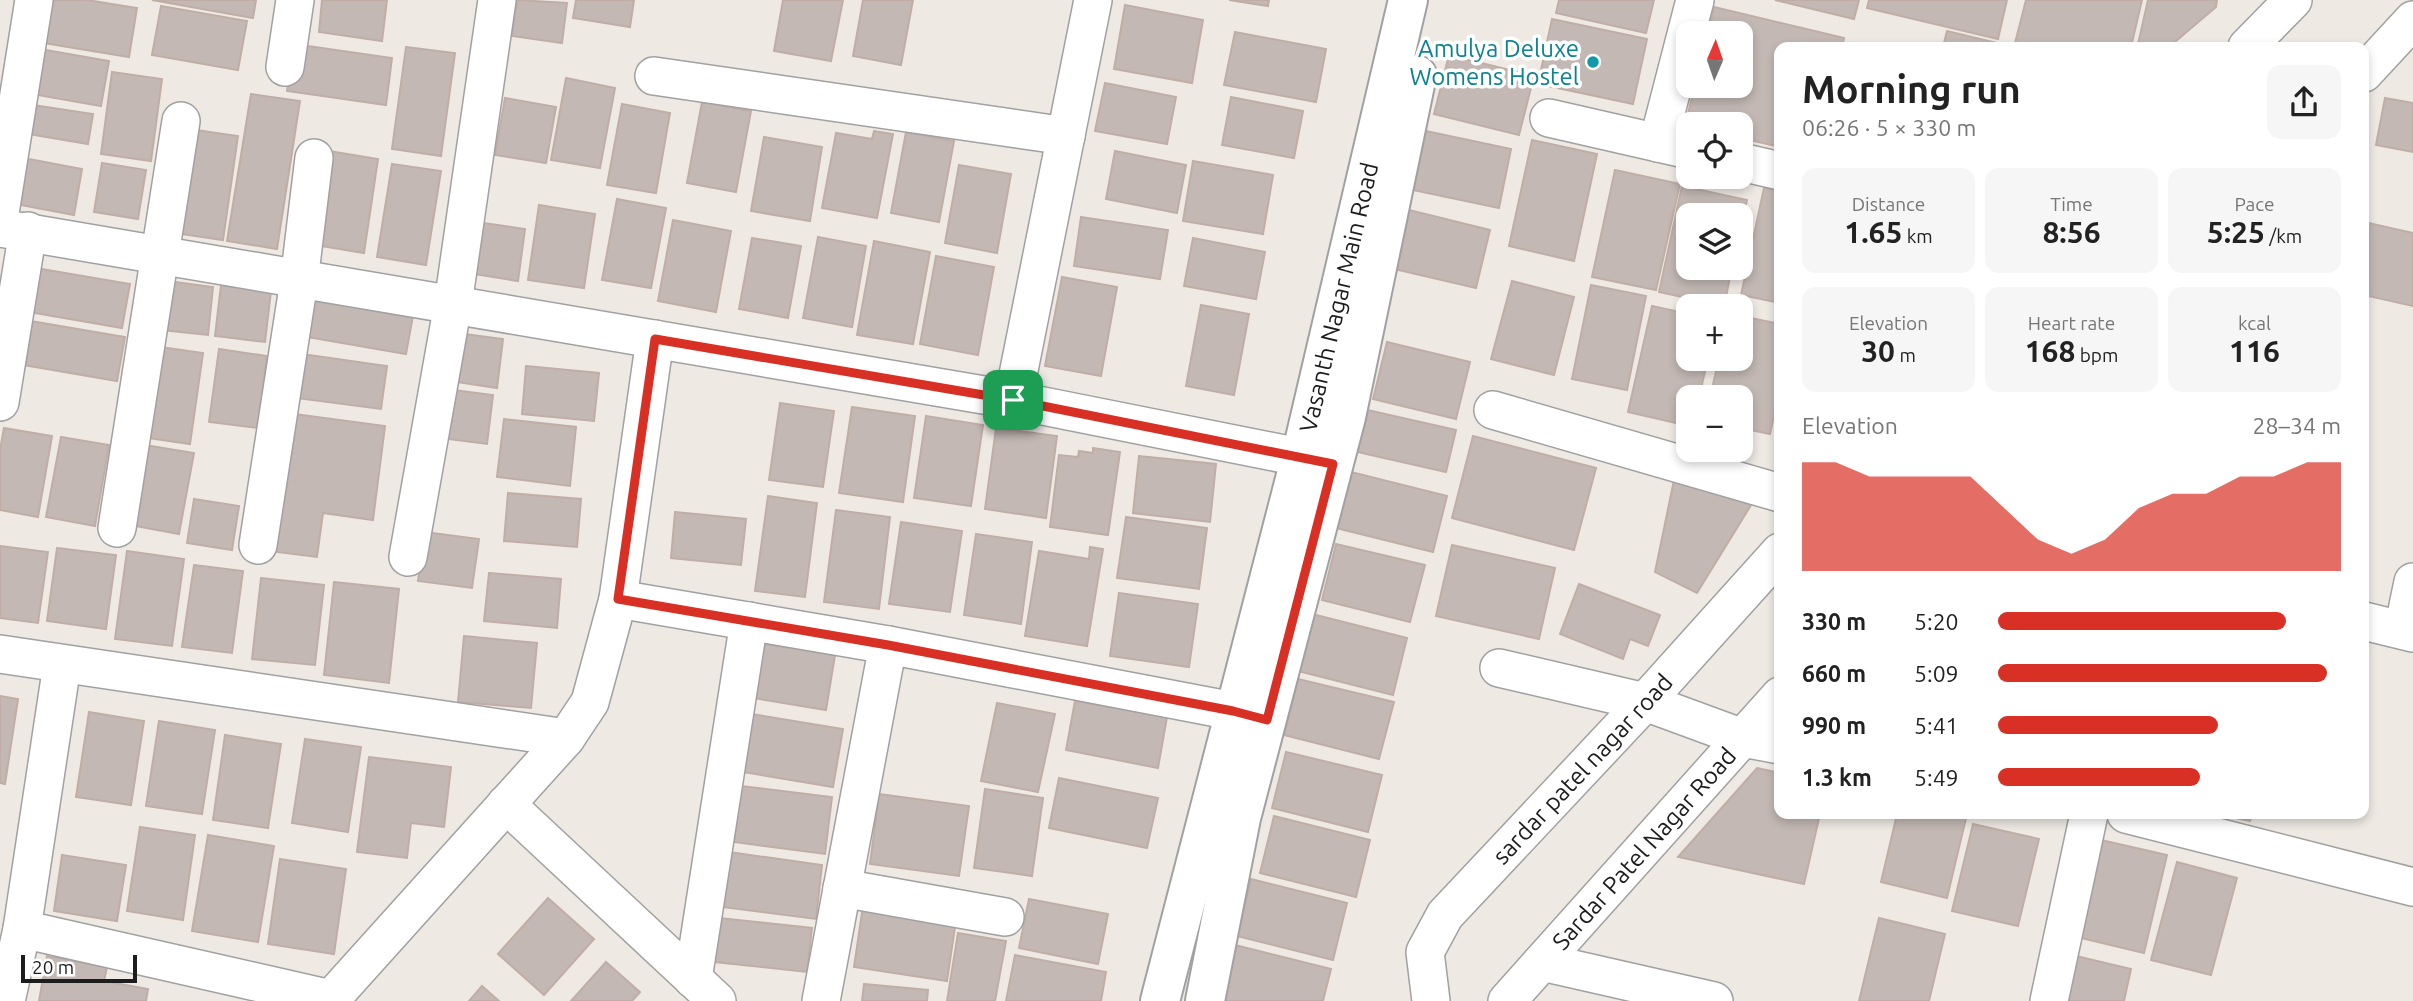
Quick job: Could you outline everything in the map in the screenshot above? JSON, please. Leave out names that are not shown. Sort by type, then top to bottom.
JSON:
[{"type":"street","points":[[0,402],[9,224],[34,0]]},
{"type":"street","points":[[285,67],[295,0]]},
{"type":"street","points":[[408,557],[453,304],[498,0]]},
{"type":"street","points":[[1013,400],[1093,0]]},
{"type":"street","name":"Vasanth Nagar Main Road","points":[[1160,1001],[1250,716],[1317,460],[1408,0]]},
{"type":"street","name":"Vasanth Nagar Main Road","points":[[1317,460],[1346,417],[1433,0]]},
{"type":"street","points":[[1549,118],[1673,146],[1695,0]]},
{"type":"street","points":[[2252,42],[2293,0]]},
{"type":"street","points":[[2369,68],[2407,34]]},
{"type":"street","points":[[654,76],[1066,135]]},
{"type":"street","points":[[117,528],[181,121]]},
{"type":"street","points":[[258,545],[299,281],[314,158]]},
{"type":"street","points":[[1753,165],[1774,170]]},
{"type":"street","points":[[9,224],[159,256],[299,281],[453,304],[1013,400],[1317,460]]},
{"type":"street","points":[[22,929],[332,1000],[566,738],[590,702],[618,599],[655,339]]},
{"type":"street","points":[[1493,410],[1774,491]]},
{"type":"street","name":"sardar patel nagar road","points":[[1431,1001],[1425,952],[1445,915],[1645,702],[1774,559]]},
{"type":"street","points":[[2369,622],[2408,632],[2413,582]]},
{"type":"street","points":[[618,599],[888,645],[1250,716]]},
{"type":"street","points":[[705,990],[749,621]]},
{"type":"street","points":[[821,1001],[888,645]]},
{"type":"street","points":[[0,654],[62,666],[566,738]]},
{"type":"street","points":[[6,1001],[22,929],[62,666]]},
{"type":"street","points":[[1499,668],[1645,702],[1743,738],[1774,744]]},
{"type":"street","name":"Sardar Patel Nagar Road","points":[[1507,1001],[1774,703]]},
{"type":"street","name":"Vasanth Nagar Main Road","points":[[1205,1001],[1241,818],[1250,716]]},
{"type":"street","points":[[506,804],[705,990]]},
{"type":"street","points":[[2049,1001],[2088,819]]},
{"type":"street","points":[[2146,819],[2413,887]]},
{"type":"street","points":[[842,888],[1005,917]]},
{"type":"street","points":[[1542,962],[1714,1001]]},
{"type":"building","points":[[51,0],[87,0],[137,8],[129,57],[43,43]]},
{"type":"building","points":[[152,0],[256,0],[253,18]]},
{"type":"building","points":[[322,0],[387,0],[382,41],[319,32]]},
{"type":"building","points":[[517,0],[567,3],[562,43],[512,36]]},
{"type":"building","points":[[576,0],[634,0],[630,27],[573,18]]},
{"type":"building","points":[[783,0],[843,0],[831,61],[774,51]]},
{"type":"building","points":[[863,0],[913,0],[901,65],[853,56]]},
{"type":"building","points":[[1229,0],[1269,0],[1268,6]]},
{"type":"building","points":[[1559,0],[1654,0],[1646,33],[1556,13]]},
{"type":"building","points":[[1775,0],[1859,0],[1854,19]]},
{"type":"building","points":[[1869,0],[2007,0],[1998,39],[1867,8]]},
{"type":"building","points":[[2026,0],[2142,0],[2132,42],[2015,42]]},
{"type":"building","points":[[2148,0],[2217,0],[2216,7],[2175,42],[2138,42]]},
{"type":"building","points":[[1125,5],[1203,20],[1192,83],[1114,69]]},
{"type":"building","points":[[161,6],[247,21],[238,70],[152,55]]},
{"type":"building","points":[[1714,7],[1844,38],[1843,42],[1774,42],[1774,146],[1753,141],[1753,112],[1688,112],[1692,98],[1754,98],[1754,21],[1711,21]]},
{"type":"building","name":"Amulya Deluxe Womens Hostel","points":[[1552,19],[1647,39],[1633,104],[1538,84]]},
{"type":"building","points":[[1947,31],[1993,42],[1944,42]]},
{"type":"building","points":[[1235,32],[1326,49],[1316,102],[1224,85]]},
{"type":"building","points":[[294,44],[392,58],[386,105],[287,91]]},
{"type":"building","points":[[406,47],[455,53],[441,156],[392,149]]},
{"type":"building","points":[[40,49],[109,61],[101,106],[32,94]]},
{"type":"building","points":[[1449,55],[1534,76],[1519,135],[1434,114]]},
{"type":"building","points":[[112,72],[162,79],[151,161],[101,154]]},
{"type":"building","points":[[566,78],[615,88],[600,168],[551,160]]},
{"type":"building","points":[[1105,83],[1176,97],[1167,144],[1095,131]]},
{"type":"building","points":[[251,94],[300,101],[277,249],[227,241]]},
{"type":"building","points":[[1231,97],[1303,111],[1294,158],[1222,145]]},
{"type":"building","points":[[505,98],[556,107],[546,163],[495,155]]},
{"type":"building","points":[[2385,98],[2413,103],[2413,152],[2376,145]]},
{"type":"building","points":[[702,102],[751,111],[736,192],[687,183]]},
{"type":"building","points":[[622,104],[670,113],[656,193],[607,185]]},
{"type":"building","points":[[33,105],[93,114],[88,144],[28,134]]},
{"type":"building","points":[[189,129],[238,136],[223,240],[174,233]]},
{"type":"building","points":[[874,131],[893,134],[877,218],[822,208],[836,133],[872,139]]},
{"type":"building","points":[[1426,131],[1511,149],[1499,208],[1413,190]]},
{"type":"building","points":[[906,132],[954,141],[939,222],[891,213]]},
{"type":"building","points":[[764,137],[822,147],[810,221],[751,211]]},
{"type":"building","points":[[1532,140],[1597,154],[1574,261],[1509,246]]},
{"type":"building","points":[[329,151],[378,159],[364,253],[315,245]]},
{"type":"building","points":[[1115,151],[1186,165],[1177,213],[1106,199]]},
{"type":"building","points":[[13,156],[82,169],[74,215],[5,202]]},
{"type":"building","points":[[1193,161],[1273,175],[1263,234],[1183,221]]},
{"type":"building","points":[[102,163],[146,170],[138,219],[94,212]]},
{"type":"building","points":[[392,164],[441,171],[426,265],[377,257]]},
{"type":"building","points":[[959,165],[1011,174],[997,253],[945,243]]},
{"type":"building","points":[[1615,170],[1676,183],[1676,189],[1679,189],[1656,290],[1592,277]]},
{"type":"building","points":[[1764,188],[1774,190],[1774,302],[1753,297],[1753,294],[1741,294],[1744,280],[1753,280],[1753,239]]},
{"type":"building","points":[[1681,189],[1696,189],[1747,200],[1746,203],[1678,203]]},
{"type":"building","points":[[617,199],[666,208],[651,288],[602,280]]},
{"type":"building","points":[[539,205],[595,214],[584,288],[528,280]]},
{"type":"building","points":[[1405,209],[1490,230],[1476,288],[1390,268]]},
{"type":"building","points":[[1676,214],[1676,280],[1729,280],[1727,294],[1676,296],[1659,292]]},
{"type":"building","points":[[1081,217],[1168,230],[1160,279],[1074,266]]},
{"type":"building","points":[[673,220],[731,231],[716,312],[658,301]]},
{"type":"building","points":[[476,222],[525,229],[518,281],[468,273]]},
{"type":"building","points":[[2369,223],[2413,233],[2413,306],[2369,296]]},
{"type":"building","points":[[818,237],[866,246],[852,327],[803,318]]},
{"type":"building","points":[[752,238],[801,246],[788,318],[739,309]]},
{"type":"building","points":[[1193,238],[1265,252],[1256,299],[1184,286]]},
{"type":"building","points":[[874,241],[930,252],[913,344],[857,335]]},
{"type":"building","points":[[936,256],[994,267],[978,355],[920,344]]},
{"type":"building","points":[[30,267],[130,284],[122,328],[23,311]]},
{"type":"building","points":[[1062,277],[1117,287],[1101,376],[1045,366]]},
{"type":"building","points":[[168,281],[213,287],[208,335],[162,330]]},
{"type":"building","points":[[1512,281],[1574,297],[1554,375],[1491,359]]},
{"type":"building","points":[[221,285],[271,291],[265,342],[215,336]]},
{"type":"building","points":[[1591,285],[1646,296],[1627,390],[1572,379]]},
{"type":"building","points":[[314,293],[414,310],[406,354],[307,337]]},
{"type":"building","points":[[1201,305],[1249,314],[1234,395],[1186,386]]},
{"type":"building","points":[[1652,306],[1676,311],[1676,371],[1705,371],[1702,385],[1676,385],[1676,423],[1628,412]]},
{"type":"building","points":[[1753,318],[1774,323],[1774,416],[1770,434],[1753,430],[1753,385],[1713,385],[1716,371],[1753,371]]},
{"type":"building","points":[[25,320],[125,337],[117,381],[17,364]]},
{"type":"building","points":[[457,333],[503,339],[497,388],[450,381]]},
{"type":"building","points":[[1387,342],[1470,362],[1456,419],[1373,399]]},
{"type":"building","points":[[154,346],[203,353],[190,444],[141,437]]},
{"type":"building","points":[[219,349],[267,356],[258,428],[209,422]]},
{"type":"building","points":[[302,354],[387,366],[381,409],[296,398]]},
{"type":"building","points":[[526,366],[599,373],[594,421],[522,414]]},
{"type":"building","points":[[446,389],[493,395],[487,444],[440,438]]},
{"type":"building","points":[[780,403],[834,411],[823,487],[769,480]]},
{"type":"building","points":[[852,407],[915,416],[903,502],[839,493]]},
{"type":"building","points":[[1363,409],[1456,430],[1446,472],[1353,451]]},
{"type":"building","points":[[287,413],[385,426],[373,520],[323,513],[317,557],[269,551]]},
{"type":"building","points":[[926,416],[983,425],[971,506],[914,498]]},
{"type":"building","points":[[504,419],[576,427],[570,486],[497,477]]},
{"type":"building","points":[[4,428],[52,436],[38,517],[0,510],[0,450]]},
{"type":"building","points":[[996,428],[1057,436],[1046,518],[985,509]]},
{"type":"building","points":[[1473,436],[1596,468],[1574,550],[1452,518]]},
{"type":"building","points":[[61,437],[109,445],[95,526],[46,517]]},
{"type":"building","points":[[145,445],[194,453],[179,534],[130,525]]},
{"type":"building","points":[[1093,448],[1120,452],[1108,535],[1050,527],[1059,455],[1078,457],[1079,451],[1093,453]]},
{"type":"building","points":[[1139,456],[1216,464],[1210,522],[1133,513]]},
{"type":"building","points":[[1351,472],[1447,496],[1433,552],[1336,528]]},
{"type":"building","points":[[1674,480],[1756,497],[1697,593],[1655,572]]},
{"type":"building","points":[[508,493],[581,499],[577,547],[504,541]]},
{"type":"building","points":[[768,496],[817,503],[805,597],[755,591]]},
{"type":"building","points":[[194,499],[239,506],[232,550],[187,543]]},
{"type":"building","points":[[836,510],[890,517],[879,609],[824,602]]},
{"type":"building","points":[[675,512],[746,519],[741,565],[671,558]]},
{"type":"building","points":[[1126,517],[1207,528],[1199,589],[1117,578]]},
{"type":"building","points":[[901,522],[962,531],[950,612],[889,604]]},
{"type":"building","points":[[425,532],[479,539],[472,588],[418,581]]},
{"type":"building","points":[[976,534],[1032,542],[1021,624],[964,615]]},
{"type":"building","points":[[1336,544],[1425,565],[1410,622],[1322,600]]},
{"type":"building","points":[[1452,545],[1555,568],[1539,639],[1436,616]]},
{"type":"building","points":[[0,546],[48,552],[38,623],[0,618]]},
{"type":"building","points":[[1090,547],[1103,549],[1087,646],[1025,636],[1039,551],[1089,559]]},
{"type":"building","points":[[57,548],[116,555],[106,629],[47,621]]},
{"type":"building","points":[[127,551],[184,559],[172,646],[115,639]]},
{"type":"building","points":[[194,565],[243,571],[232,653],[182,647]]},
{"type":"building","points":[[489,573],[561,579],[557,628],[484,621]]},
{"type":"building","points":[[261,578],[324,585],[315,665],[252,659]]},
{"type":"building","points":[[334,582],[399,589],[389,683],[324,675]]},
{"type":"building","points":[[1579,584],[1660,615],[1648,646],[1630,639],[1623,659],[1560,634]]},
{"type":"building","points":[[1119,593],[1198,604],[1189,667],[1110,656]]},
{"type":"building","points":[[1312,614],[1407,638],[1393,695],[1298,671]]},
{"type":"building","points":[[464,636],[537,643],[531,708],[458,702]]},
{"type":"building","points":[[750,642],[835,655],[826,710],[741,696]]},
{"type":"building","points":[[1298,679],[1394,702],[1379,759],[1284,735]]},
{"type":"building","points":[[0,696],[18,699],[5,784],[0,783]]},
{"type":"building","points":[[1075,701],[1167,717],[1158,768],[1066,750]]},
{"type":"building","points":[[997,703],[1055,714],[1038,792],[981,781]]},
{"type":"building","points":[[89,712],[144,721],[131,805],[76,797]]},
{"type":"building","points":[[746,713],[843,729],[833,787],[737,771]]},
{"type":"building","points":[[159,721],[215,730],[202,814],[146,806]]},
{"type":"building","points":[[225,735],[281,744],[268,828],[213,820]]},
{"type":"building","points":[[305,739],[361,747],[348,832],[292,823]]},
{"type":"building","points":[[1286,752],[1382,775],[1368,832],[1272,808]]},
{"type":"building","points":[[369,757],[451,767],[444,827],[411,823],[407,858],[357,852]]},
{"type":"building","points":[[1757,768],[1774,772],[1774,819],[1819,819],[1804,884],[1678,857]]},
{"type":"building","points":[[1059,778],[1158,798],[1147,848],[1049,828]]},
{"type":"building","points":[[741,786],[832,797],[825,854],[734,842]]},
{"type":"building","points":[[985,789],[1043,798],[1032,876],[974,868]]},
{"type":"building","points":[[879,794],[969,806],[959,876],[870,864]]},
{"type":"building","points":[[1274,816],[1370,840],[1356,897],[1260,873]]},
{"type":"building","points":[[1896,819],[1966,819],[1947,898],[1881,882]]},
{"type":"building","points":[[1973,824],[2039,839],[2018,926],[1952,911]]},
{"type":"building","points":[[140,827],[195,835],[183,920],[127,911]]},
{"type":"building","points":[[208,835],[274,846],[258,942],[192,931]]},
{"type":"building","points":[[2101,840],[2167,855],[2144,953],[2077,937]]},
{"type":"building","points":[[729,852],[822,865],[816,919],[722,907]]},
{"type":"building","points":[[62,855],[126,865],[117,921],[54,911]]},
{"type":"building","points":[[280,859],[346,869],[334,954],[268,944]]},
{"type":"building","points":[[2177,862],[2237,878],[2211,975],[2151,960]]},
{"type":"building","points":[[1251,879],[1347,903],[1333,960],[1237,936]]},
{"type":"building","points":[[548,898],[594,939],[544,995],[498,954]]},
{"type":"building","points":[[1029,899],[1108,914],[1098,964],[1019,948]]},
{"type":"building","points":[[863,906],[956,920],[947,981],[854,967]]},
{"type":"building","points":[[719,918],[812,928],[807,972],[715,962]]},
{"type":"building","points":[[1879,918],[1945,934],[1929,1001],[1859,1001]]},
{"type":"building","points":[[958,933],[1006,941],[995,1001],[947,1001]]},
{"type":"building","points":[[1235,945],[1331,969],[1323,1001],[1221,1001]]},
{"type":"building","points":[[1015,955],[1106,972],[1101,1001],[1006,1001]]},
{"type":"building","points":[[47,956],[107,967],[104,981],[148,989],[146,1001],[39,1001]]},
{"type":"building","points":[[2076,956],[2131,969],[2124,1001],[2066,1001]]},
{"type":"building","points":[[606,962],[640,992],[632,1001],[571,1001]]},
{"type":"building","points":[[864,984],[928,990],[927,1001],[862,1001]]},
{"type":"building","points":[[482,986],[499,1001],[469,1001]]},
{"type":"place","name":"Amulya Deluxe Womens Hostel","points":[[1593,62]]},
{"type":"route","points":[[655,339],[1013,400],[1333,464],[1267,720],[1233,711],[888,645],[618,599],[655,339]]}]
